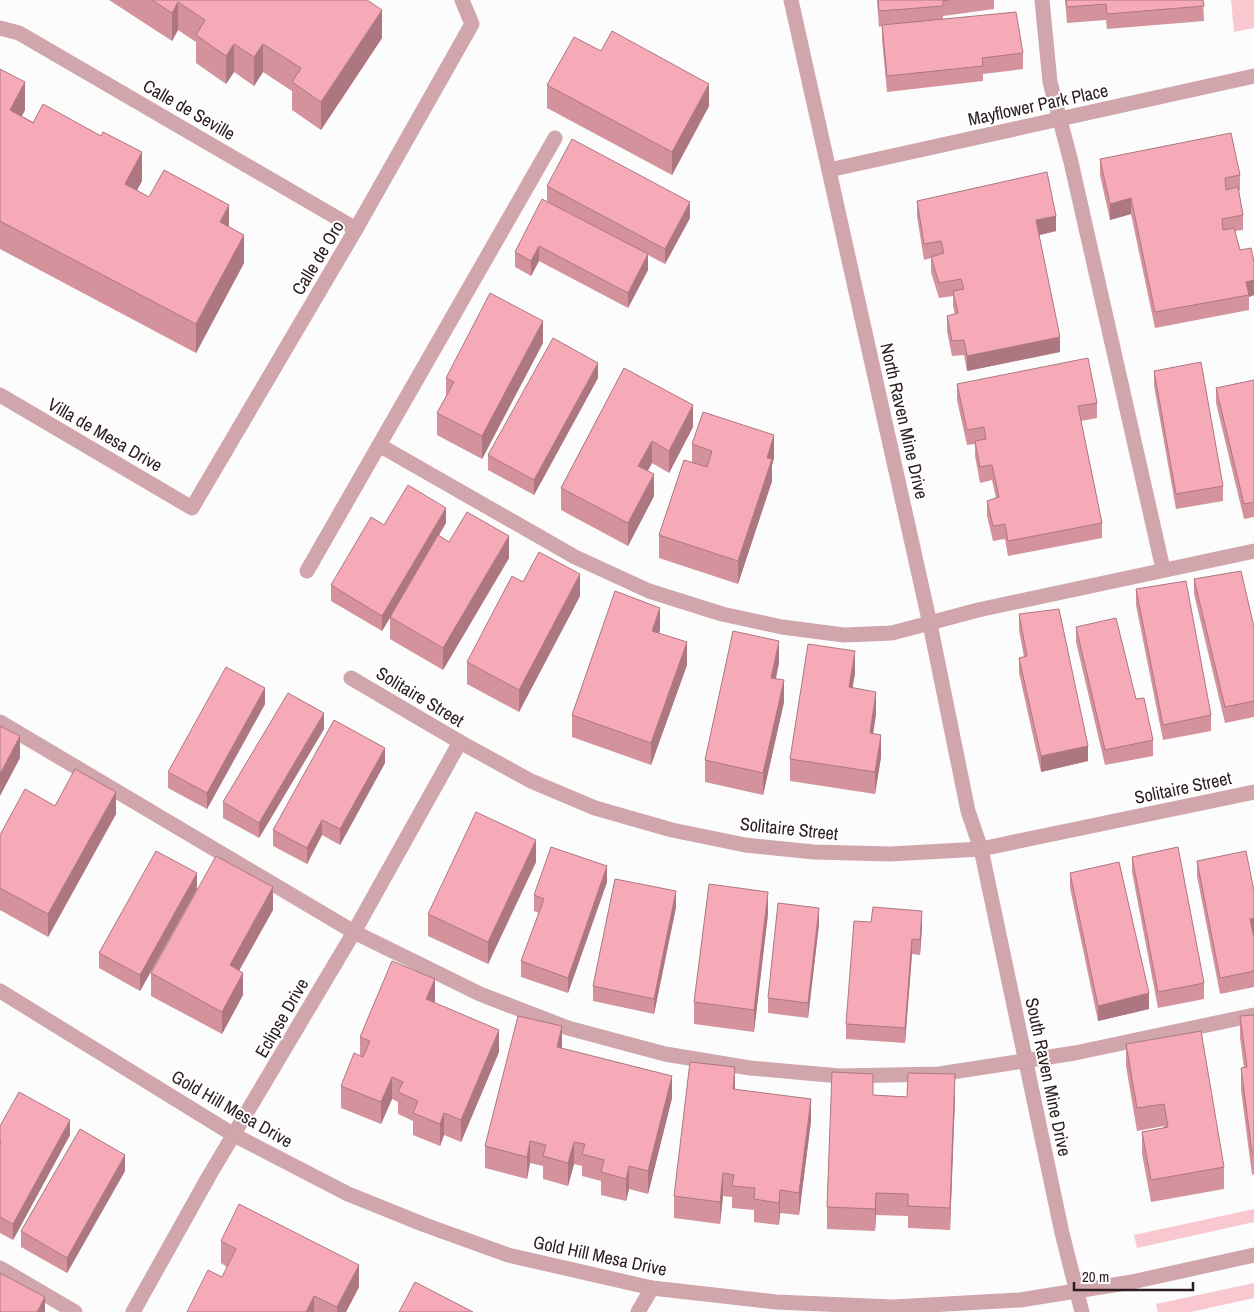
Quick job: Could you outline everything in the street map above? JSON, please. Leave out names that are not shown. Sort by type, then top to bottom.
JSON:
[{"type":"street","name":"Calle de Oro","points":[[192,508],[356,229],[472,24],[462,0]]},
{"type":"street","name":"North Raven Mine Drive","points":[[790,0],[930,624],[968,811],[981,849]]},
{"type":"street","points":[[1042,0],[1050,82],[1073,172],[1163,570]]},
{"type":"street","name":"Calle de Seville","points":[[0,28],[19,33],[356,229]]},
{"type":"street","name":"Mayflower Park Place","points":[[829,170],[1254,76]]},
{"type":"street","points":[[307,570],[555,138]]},
{"type":"street","name":"Villa de Mesa Drive","points":[[0,395],[192,508]]},
{"type":"street","points":[[379,445],[575,557],[649,591],[722,614],[782,627],[844,635],[892,633],[978,610],[1254,551]]},
{"type":"street","name":"Solitaire Street","points":[[351,678],[530,782],[595,808],[690,834],[746,845],[814,852],[890,854],[981,849],[1254,792]]},
{"type":"street","points":[[0,722],[354,932],[489,998],[568,1028],[665,1054],[750,1068],[840,1076],[939,1074],[1075,1054],[1254,1015]]},
{"type":"street","name":"Eclipse Drive","points":[[133,1312],[209,1176],[354,932],[460,742]]},
{"type":"street","name":"South Raven Mine Drive","points":[[981,849],[1062,1233],[1082,1312]]},
{"type":"street","name":"Gold Hill Mesa Drive","points":[[0,991],[234,1135],[348,1194],[425,1225],[508,1255],[652,1288],[776,1302],[894,1307],[1020,1300],[1132,1282],[1254,1255]]},
{"type":"street","points":[[0,1268],[75,1312]]},
{"type":"street","points":[[638,1312],[652,1288]]},
{"type":"shaded area","points":[[1231,0],[1254,0],[1254,28],[1234,32]]},
{"type":"shaded area","points":[[1254,1209],[1254,1222],[1137,1248],[1134,1235]]},
{"type":"shaded area","points":[[1254,1283],[1254,1298],[1191,1312],[1158,1312],[1156,1304]]},
{"type":"building","points":[[152,0],[367,0],[382,10],[321,102],[292,82],[301,68],[263,44],[254,57],[234,44],[226,56],[196,35],[205,20],[178,2],[172,13]]},
{"type":"building","points":[[878,0],[949,0],[943,1],[943,6],[879,11]]},
{"type":"building","points":[[1066,0],[1203,0],[1204,6],[1107,14],[1106,4],[1067,7]]},
{"type":"building","points":[[1016,12],[1023,53],[982,58],[983,66],[887,76],[882,25]]},
{"type":"building","points":[[612,31],[709,84],[672,152],[547,85],[574,37],[601,51]]},
{"type":"building","points":[[0,69],[25,82],[10,110],[33,123],[43,104],[101,136],[103,132],[142,152],[125,184],[149,197],[164,170],[229,205],[220,222],[244,235],[196,324],[0,221]]},
{"type":"building","points":[[1231,133],[1240,175],[1225,178],[1226,190],[1238,187],[1243,215],[1222,219],[1223,230],[1234,228],[1240,250],[1251,248],[1254,262],[1254,280],[1246,282],[1249,295],[1155,312],[1131,198],[1110,204],[1100,159]]},
{"type":"building","points":[[572,139],[690,202],[665,249],[547,186]]},
{"type":"building","points":[[1047,172],[1056,216],[1036,220],[1060,337],[967,356],[964,340],[952,341],[947,316],[958,313],[953,291],[964,289],[961,279],[939,283],[931,257],[944,253],[941,241],[924,244],[917,201]]},
{"type":"building","points":[[542,199],[648,254],[628,293],[539,246],[531,261],[515,252]]},
{"type":"building","points":[[490,293],[543,321],[482,436],[437,413],[454,382],[446,378]]},
{"type":"building","points":[[553,338],[598,363],[534,480],[488,455]]},
{"type":"building","points":[[1088,358],[1097,403],[1078,406],[1102,523],[1008,541],[1005,524],[993,526],[987,501],[999,497],[992,465],[980,467],[975,441],[986,439],[984,427],[967,430],[957,384]]},
{"type":"building","points":[[1201,362],[1223,486],[1176,494],[1154,371]]},
{"type":"building","points":[[624,368],[693,405],[669,451],[652,441],[638,466],[654,474],[628,523],[561,488]]},
{"type":"building","points":[[1254,380],[1254,502],[1244,504],[1216,388]]},
{"type":"building","points":[[703,412],[774,435],[767,458],[772,459],[738,561],[659,535],[684,460],[707,467],[712,451],[692,444]]},
{"type":"building","points":[[408,485],[446,508],[382,616],[331,585],[371,517],[384,525]]},
{"type":"building","points":[[467,512],[509,536],[443,648],[390,617],[438,535],[449,542]]},
{"type":"building","points":[[539,552],[580,574],[519,690],[467,662],[512,576],[523,582]]},
{"type":"building","points":[[1241,571],[1254,627],[1254,701],[1225,707],[1194,579]]},
{"type":"building","points":[[1186,581],[1211,715],[1163,725],[1136,589]]},
{"type":"building","points":[[615,591],[660,608],[652,631],[687,642],[651,743],[572,715]]},
{"type":"building","points":[[1059,609],[1088,746],[1041,756],[1019,658],[1027,656],[1019,614]]},
{"type":"building","points":[[1116,618],[1136,699],[1144,698],[1153,740],[1105,750],[1076,627]]},
{"type":"building","points":[[733,631],[779,641],[771,678],[784,680],[763,773],[705,760]]},
{"type":"building","points":[[808,644],[855,651],[849,687],[876,692],[870,733],[881,735],[875,772],[790,759]]},
{"type":"building","points":[[226,667],[265,688],[207,793],[168,772]]},
{"type":"building","points":[[288,693],[324,713],[259,823],[223,802]]},
{"type":"building","points":[[334,720],[385,748],[340,829],[322,820],[307,848],[273,830]]},
{"type":"building","points":[[0,726],[20,736],[0,774]]},
{"type":"building","points":[[75,769],[116,792],[48,914],[0,888],[0,835],[25,789],[55,806]]},
{"type":"building","points":[[476,812],[536,840],[488,942],[428,914]]},
{"type":"building","points":[[551,847],[607,866],[568,978],[521,961],[544,899],[534,895]]},
{"type":"building","points":[[1178,847],[1204,983],[1158,992],[1132,857]]},
{"type":"building","points":[[156,851],[197,873],[140,975],[99,953]]},
{"type":"building","points":[[1246,851],[1254,891],[1254,918],[1250,919],[1254,938],[1254,971],[1220,978],[1197,861]]},
{"type":"building","points":[[216,856],[273,887],[230,965],[243,973],[222,1012],[151,973]]},
{"type":"building","points":[[1119,862],[1149,993],[1098,1006],[1070,873]]},
{"type":"building","points":[[615,879],[676,891],[654,999],[593,986]]},
{"type":"building","points":[[709,884],[768,892],[754,1010],[694,1002]]},
{"type":"building","points":[[778,903],[819,908],[808,1003],[768,998]]},
{"type":"building","points":[[873,907],[922,911],[920,940],[912,939],[905,1028],[846,1024],[854,921],[871,922]]},
{"type":"building","points":[[392,961],[435,979],[426,999],[499,1030],[461,1120],[444,1113],[440,1124],[413,1113],[418,1101],[398,1092],[403,1082],[392,1077],[381,1102],[341,1086],[354,1053],[363,1057],[370,1041],[360,1037]]},
{"type":"building","points":[[1254,1015],[1254,1152],[1252,1152],[1241,1068],[1247,1067],[1240,1016]]},
{"type":"building","points":[[518,1016],[562,1026],[557,1047],[672,1076],[648,1171],[629,1166],[626,1179],[601,1172],[604,1160],[582,1154],[585,1144],[574,1142],[568,1163],[543,1156],[546,1145],[530,1141],[527,1157],[485,1146]]},
{"type":"building","points":[[1201,1031],[1224,1167],[1151,1180],[1142,1132],[1168,1127],[1164,1104],[1137,1108],[1126,1044]]},
{"type":"building","points":[[690,1062],[735,1067],[733,1089],[811,1099],[799,1193],[780,1190],[779,1203],[754,1199],[755,1188],[732,1186],[734,1175],[723,1173],[720,1202],[674,1196]]},
{"type":"building","points":[[832,1072],[873,1074],[873,1095],[907,1097],[908,1073],[955,1074],[950,1208],[908,1206],[908,1194],[876,1193],[875,1209],[827,1207]]},
{"type":"building","points":[[19,1092],[70,1120],[13,1224],[0,1217],[0,1126]]},
{"type":"building","points":[[80,1129],[125,1155],[67,1258],[21,1231]]},
{"type":"building","points":[[239,1204],[359,1265],[337,1307],[314,1296],[306,1312],[187,1312],[208,1270],[222,1277],[236,1249],[221,1241]]},
{"type":"building","points":[[0,1273],[45,1297],[37,1312],[0,1312]]},
{"type":"building","points":[[415,1282],[473,1312],[399,1312]]}]
